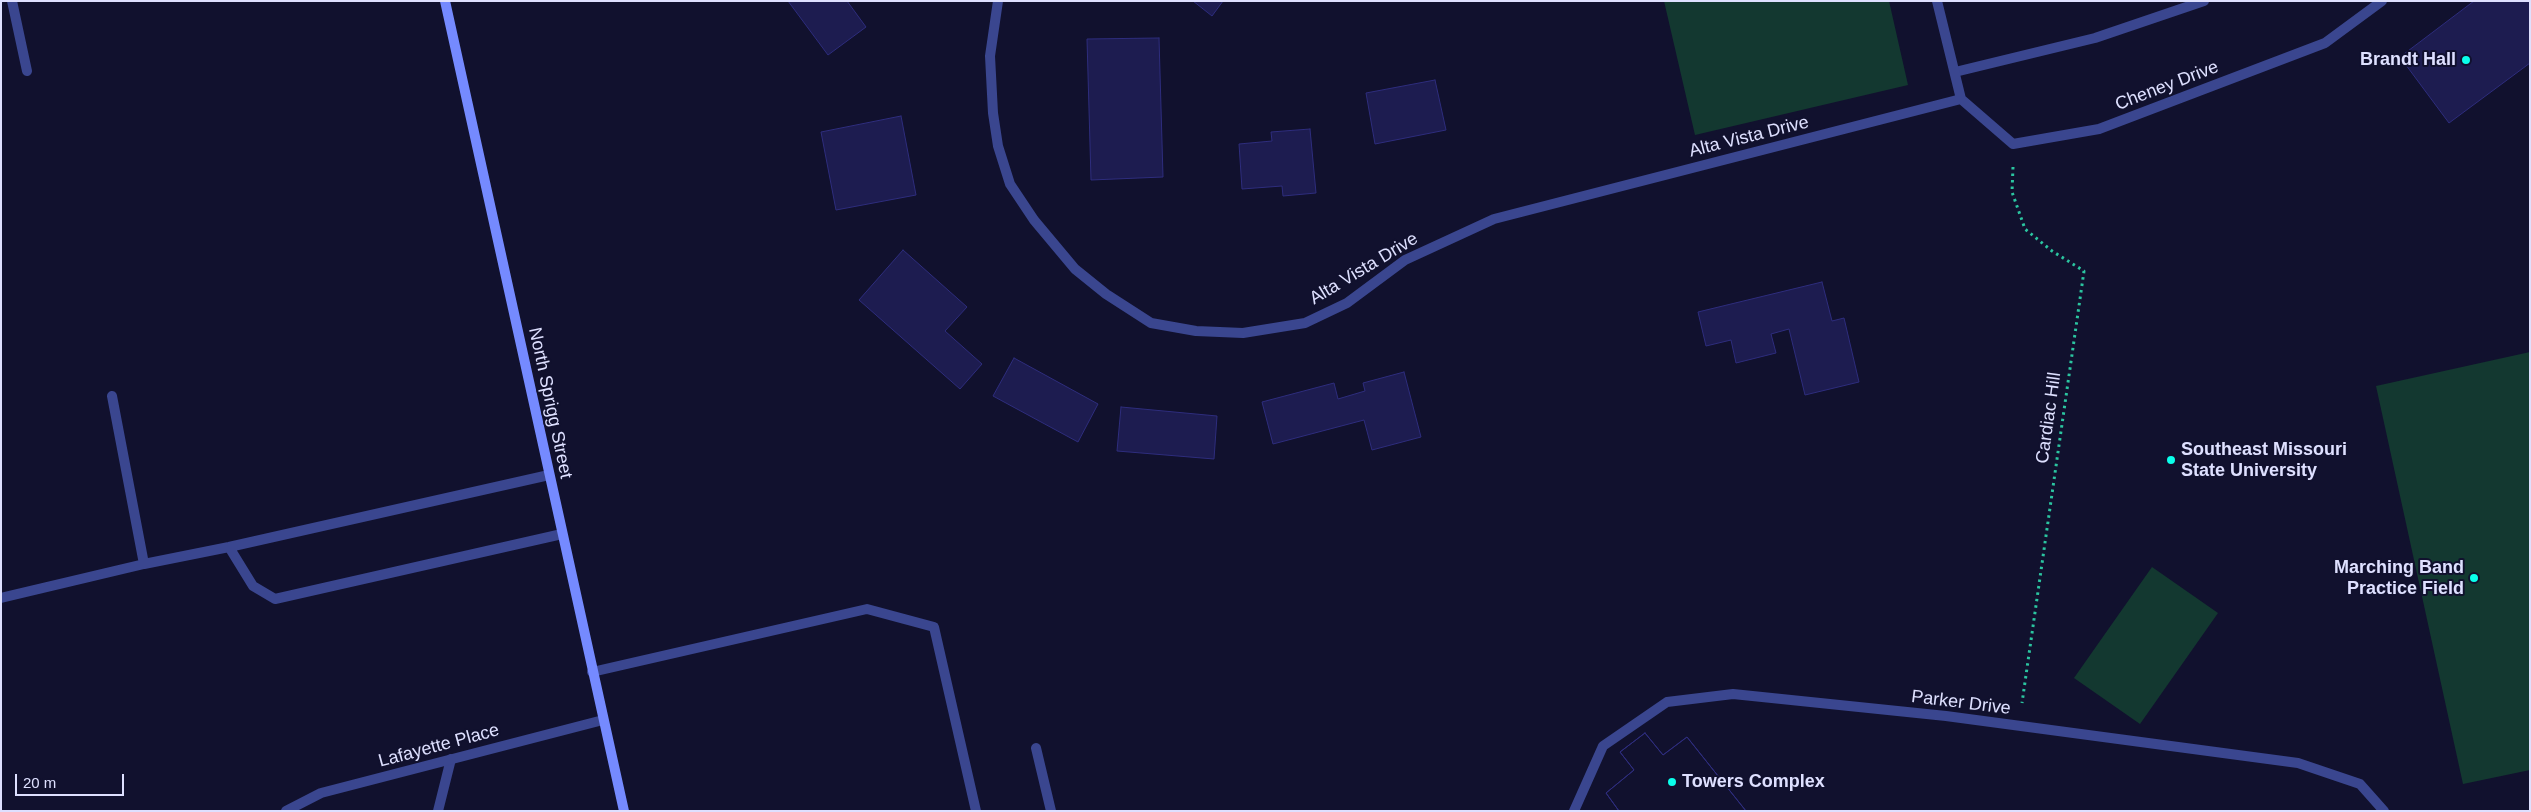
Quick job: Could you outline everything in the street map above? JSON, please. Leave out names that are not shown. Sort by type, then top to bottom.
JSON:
[{"type":"main road","name":"North Sprigg Street","points":[[445,1],[624,811]]},
{"type":"street","points":[[12,1],[27,71]]},
{"type":"street","name":"Alta Vista Drive","points":[[998,1],[990,56],[993,113],[998,146],[1010,184],[1034,220],[1075,269],[1106,294],[1151,323],[1196,331],[1243,333],[1305,323],[1347,303],[1405,260],[1494,219],[1961,99]]},
{"type":"street","points":[[1937,1],[1961,99],[2013,144]]},
{"type":"street","points":[[1955,72],[2095,38],[2204,1]]},
{"type":"street","name":"Cheney Drive","points":[[2013,144],[2099,129],[2325,43],[2382,1]]},
{"type":"street","points":[[112,396],[144,564]]},
{"type":"street","points":[[1,598],[144,564],[549,475]]},
{"type":"street","points":[[228,547],[253,586],[276,599],[562,534]]},
{"type":"street","points":[[592,672],[867,609],[934,627],[976,811]]},
{"type":"street","name":"Parker Drive","points":[[1574,811],[1602,746],[1667,702],[1733,694],[1946,716],[2298,763],[2360,784],[2384,811]]},
{"type":"street","name":"Lafayette Place","points":[[286,811],[321,793],[603,720]]},
{"type":"street","points":[[1036,748],[1051,811]]},
{"type":"street","points":[[438,811],[450,759]]},
{"type":"path","name":"Cardiac Hill","points":[[2013,144],[2012,192],[2025,229],[2052,251],[2084,271],[2018,726]]},
{"type":"green space","points":[[1664,1],[1889,1],[1908,85],[1695,135]]},
{"type":"green space","name":"Marching Band Practice Field","points":[[2530,352],[2530,770],[2463,784],[2376,386]]},
{"type":"green space","points":[[2152,567],[2218,613],[2140,724],[2074,678]]},
{"type":"building","points":[[788,1],[847,1],[866,27],[828,55]]},
{"type":"building","points":[[1193,1],[1223,1],[1212,16]]},
{"type":"building","name":"Brandt Hall","points":[[2474,1],[2530,1],[2530,63],[2449,123],[2400,57]]},
{"type":"building","points":[[1159,38],[1163,177],[1091,180],[1087,39]]},
{"type":"building","points":[[1435,80],[1446,130],[1375,144],[1366,93]]},
{"type":"building","points":[[901,116],[916,195],[836,210],[821,132]]},
{"type":"building","points":[[1310,129],[1316,193],[1283,196],[1282,186],[1242,189],[1239,144],[1272,141],[1271,132]]},
{"type":"building","points":[[903,250],[967,307],[945,331],[982,364],[960,389],[859,300]]},
{"type":"building","points":[[1822,282],[1832,321],[1844,318],[1859,382],[1805,395],[1789,329],[1771,334],[1776,353],[1736,363],[1731,340],[1706,346],[1698,312]]},
{"type":"building","points":[[1014,358],[1098,404],[1078,442],[993,396]]},
{"type":"building","points":[[1404,372],[1421,437],[1372,450],[1364,420],[1273,444],[1262,402],[1334,383],[1338,399],[1365,391],[1363,383]]},
{"type":"building","points":[[1121,407],[1217,416],[1214,459],[1117,451]]},
{"type":"building","name":"Towers Complex","points":[[1645,733],[1663,755],[1687,737],[1746,811],[1619,811],[1606,793],[1634,770],[1620,752]]},
{"type":"building","name":"Towers Complex","points":[[1645,733],[1663,755],[1687,737],[1746,811],[1619,811],[1606,793],[1634,770],[1620,752]]},
{"type":"place","name":"Brandt Hall","points":[[2466,60]]},
{"type":"place","name":"Southeast Missouri State University","points":[[2171,460]]},
{"type":"place","name":"Marching Band Practice Field","points":[[2474,578]]},
{"type":"place","name":"Towers Complex","points":[[1672,782]]}]
